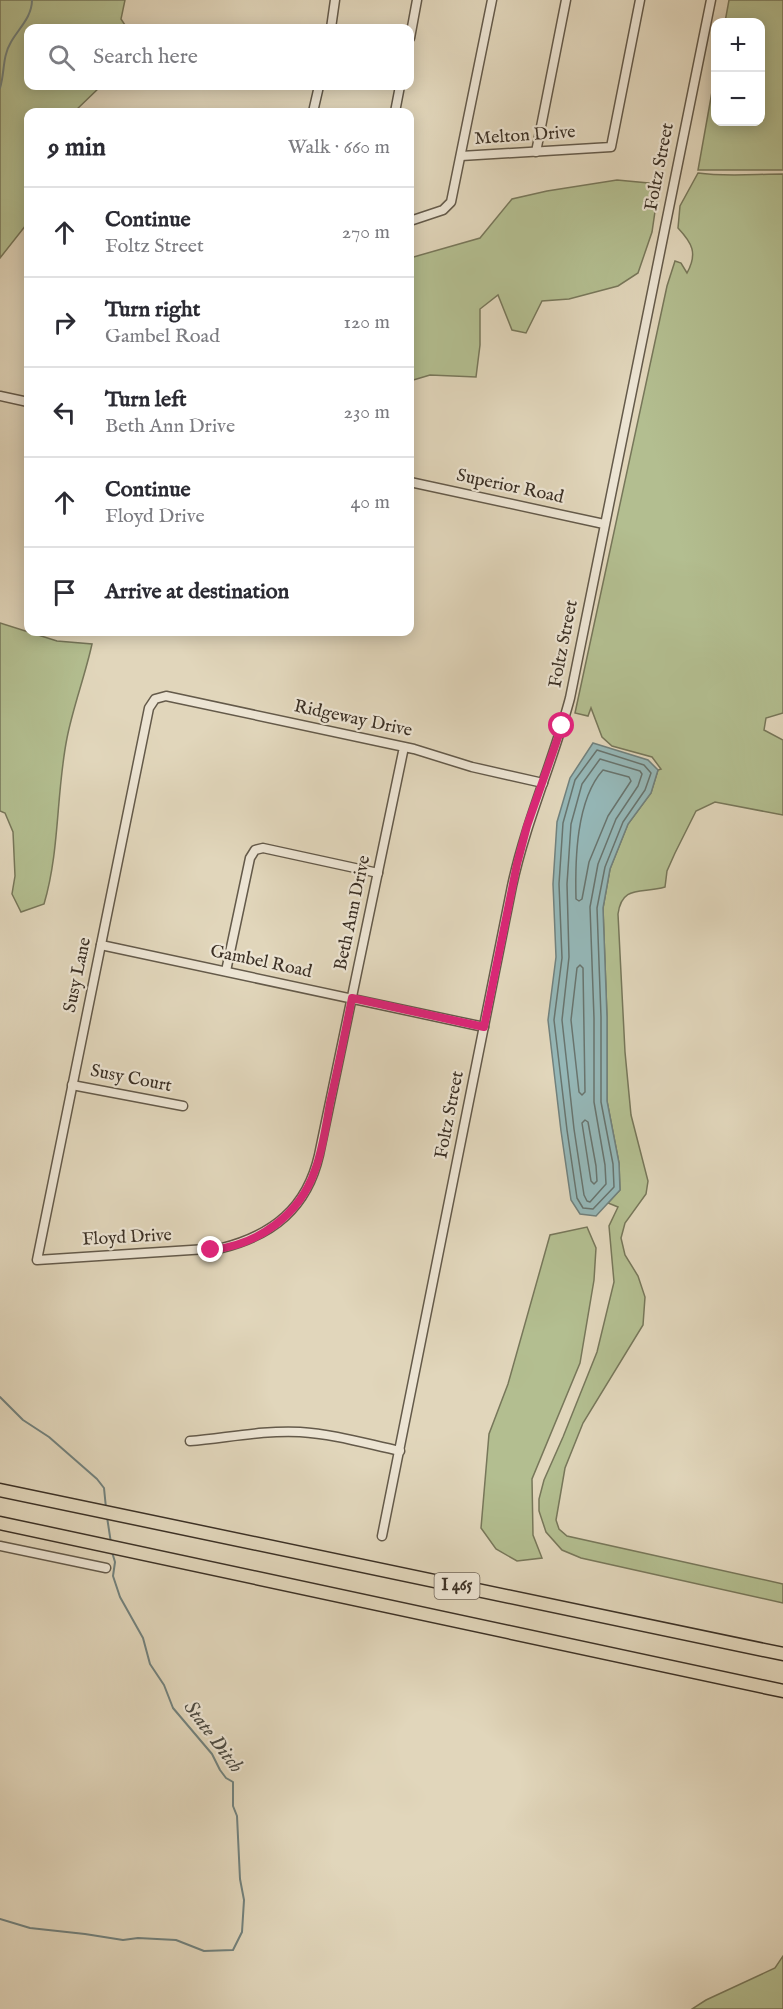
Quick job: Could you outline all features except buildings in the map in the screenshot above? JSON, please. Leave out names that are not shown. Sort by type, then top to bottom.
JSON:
[{"type":"highway","name":"I 465","points":[[0,1490],[783,1654]]},
{"type":"highway","name":"I 465","points":[[0,1523],[783,1691]]},
{"type":"street","points":[[332,24],[335,0]]},
{"type":"street","points":[[413,24],[417,0]]},
{"type":"street","points":[[461,156],[492,0]]},
{"type":"street","points":[[536,152],[566,0]]},
{"type":"street","name":"Melton Drive","points":[[414,220],[443,210],[451,202],[461,156],[611,147],[640,0]]},
{"type":"street","name":"Foltz Street","points":[[382,1536],[517,864],[527,826],[570,698],[711,0]]},
{"type":"street","points":[[314,108],[318,90]]},
{"type":"street","points":[[396,108],[399,90]]},
{"type":"street","points":[[0,396],[24,401]]},
{"type":"street","name":"Superior Road","points":[[414,483],[604,524]]},
{"type":"street","name":"Ridgeway Drive","points":[[155,699],[166,696],[404,747],[472,767],[543,783]]},
{"type":"street","name":"Susy Lane","points":[[36,1260],[149,708],[155,699]]},
{"type":"street","name":"Beth Ann Drive","points":[[254,1238],[270,1229],[292,1210],[313,1176],[320,1155],[404,747]]},
{"type":"street","points":[[226,971],[250,858],[255,850],[263,848],[378,873]]},
{"type":"street","name":"Gambel Road","points":[[101,945],[484,1027]]},
{"type":"street","name":"Susy Court","points":[[72,1085],[183,1106]]},
{"type":"street","name":"Floyd Drive","points":[[36,1260],[222,1248],[254,1238]]},
{"type":"street","points":[[190,1441],[276,1432],[301,1432],[400,1450]]},
{"type":"street","points":[[0,1546],[106,1568]]},
{"type":"green space","points":[[0,0],[125,0],[121,19],[124,24],[24,24],[24,90],[97,90],[78,108],[24,108],[24,228],[0,258]]},
{"type":"green space","points":[[729,0],[783,0],[783,170],[698,170],[711,97],[711,126],[765,126],[765,18],[726,18]]},
{"type":"green space","points":[[698,173],[783,174],[783,713],[766,718],[764,730],[783,740],[783,815],[715,802],[696,811],[667,871],[665,887],[629,894],[620,905],[618,914],[625,1052],[631,1115],[648,1181],[646,1194],[625,1223],[621,1238],[625,1255],[638,1276],[645,1297],[643,1325],[583,1423],[565,1468],[556,1520],[559,1529],[567,1536],[783,1584],[783,1603],[581,1558],[562,1550],[546,1532],[539,1511],[539,1499],[544,1480],[597,1352],[614,1282],[609,1226],[618,1207],[608,1203],[620,1190],[619,1163],[607,1101],[603,908],[610,869],[628,824],[651,793],[658,770],[661,769],[652,757],[612,746],[602,737],[591,708],[588,716],[575,713],[667,286],[675,261],[681,263],[687,273],[692,260],[690,244],[678,228],[680,206]]},
{"type":"green space","points":[[617,180],[659,184],[652,232],[638,273],[618,286],[569,299],[542,301],[526,333],[512,330],[498,295],[480,309],[480,345],[476,377],[430,375],[414,380],[414,257],[480,238],[512,199]]},
{"type":"green space","points":[[0,623],[24,631],[24,636],[41,636],[57,641],[92,644],[67,738],[53,863],[44,904],[21,912],[12,894],[15,876],[13,832],[5,813],[0,811]]},
{"type":"green space","points":[[587,1227],[596,1248],[594,1280],[580,1363],[532,1479],[533,1535],[542,1558],[517,1561],[496,1549],[481,1528],[489,1434],[508,1384],[550,1235]]},
{"type":"green space","points":[[783,1956],[783,2009],[692,2009],[706,2000],[775,1968]]},
{"type":"water","points":[[593,743],[648,760],[658,770],[651,793],[628,824],[610,869],[603,908],[607,1101],[619,1163],[620,1190],[596,1216],[580,1214],[571,1200],[548,1020],[556,957],[553,884],[557,822],[570,778]]},
{"type":"waterway","name":"State Ditch","points":[[0,88],[8,48],[27,17],[32,0]]},
{"type":"waterway","name":"State Ditch","points":[[0,1397],[23,1420],[49,1437],[97,1479],[104,1488],[106,1508]]},
{"type":"waterway","name":"State Ditch","points":[[107,1517],[111,1543]]},
{"type":"waterway","name":"State Ditch","points":[[0,1919],[30,1928],[123,1940],[138,1938],[176,1940],[204,1951],[233,1950],[242,1932],[244,1900],[240,1879],[237,1816],[233,1806],[233,1782],[226,1778],[212,1754],[173,1708],[164,1685],[150,1664],[143,1638],[120,1597],[113,1576],[115,1562],[112,1552]]},
{"type":"route","points":[[211,1250],[240,1244],[264,1233],[292,1210],[309,1186],[320,1155],[352,998],[484,1027],[517,864],[527,826],[562,726]]}]
